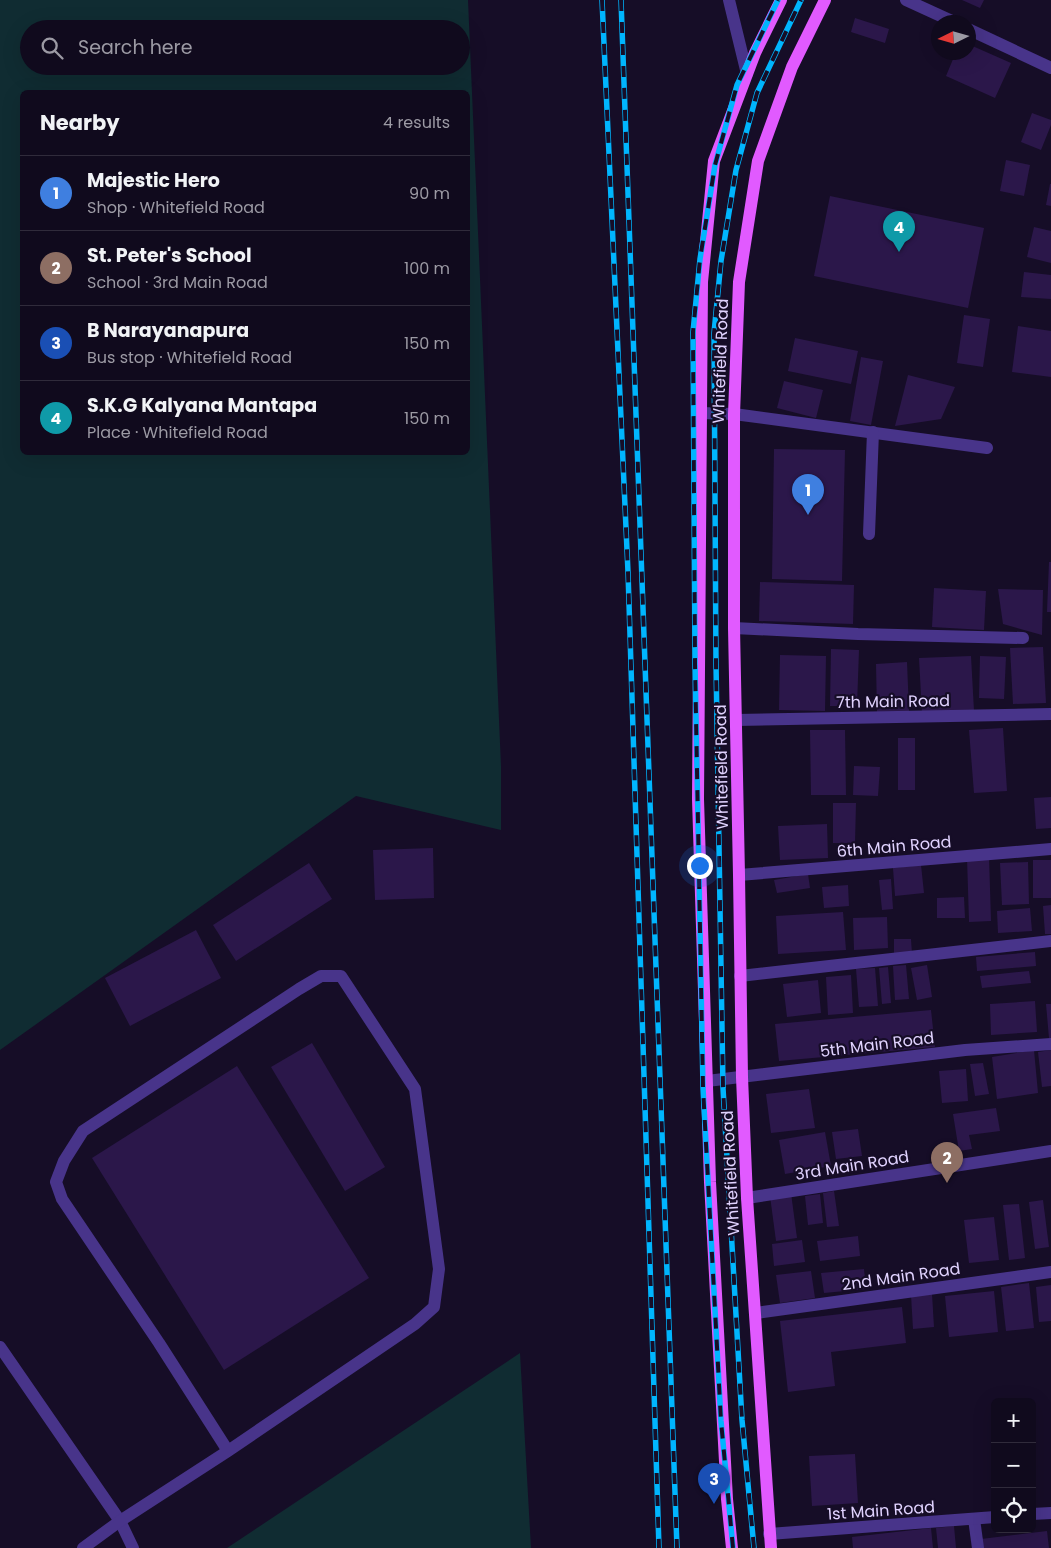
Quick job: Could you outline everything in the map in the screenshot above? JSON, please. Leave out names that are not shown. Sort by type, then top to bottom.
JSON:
[{"type":"main road","name":"Whitefield Road","points":[[732,1548],[727,1499],[710,1182],[698,799],[702,282],[714,161],[755,53],[781,0]]},
{"type":"main road","name":"Whitefield Road","points":[[771,1548],[747,1198],[742,1077],[736,797],[734,414],[739,282],[758,161],[792,67],[825,0]]},
{"type":"street","points":[[729,0],[747,74]]},
{"type":"street","points":[[906,0],[939,15]]},
{"type":"street","points":[[976,33],[1051,68]]},
{"type":"street","points":[[701,413],[734,414],[987,448]]},
{"type":"street","points":[[869,534],[873,432]]},
{"type":"street","points":[[734,628],[858,634],[1023,638]]},
{"type":"street","name":"7th Main Road","points":[[736,720],[1051,714]]},
{"type":"street","name":"6th Main Road","points":[[739,875],[1051,849]]},
{"type":"street","points":[[740,976],[1051,941]]},
{"type":"street","points":[[83,1548],[120,1521],[228,1451],[415,1324],[434,1307],[439,1269],[416,1089],[341,976],[321,976],[306,985],[83,1131],[64,1161],[56,1182],[62,1199],[159,1343],[228,1451]]},
{"type":"street","name":"5th Main Road","points":[[706,1081],[965,1050],[1051,1044]]},
{"type":"street","name":"3rd Main Road","points":[[747,1198],[1051,1151]]},
{"type":"street","name":"2nd Main Road","points":[[756,1313],[1051,1272]]},
{"type":"street","points":[[0,1347],[120,1521],[133,1548]]},
{"type":"street","points":[[1036,1514],[1051,1513]]},
{"type":"street","name":"1st Main Road","points":[[769,1534],[991,1517]]},
{"type":"street","points":[[974,1519],[978,1548]]},
{"type":"green space","points":[[0,0],[468,0],[469,20],[20,20],[20,75],[470,75],[470,46],[501,766],[501,830],[356,796],[0,1050]]},
{"type":"green space","points":[[520,1353],[531,1548],[227,1548]]},
{"type":"building","points":[[962,0],[984,0],[980,8]]},
{"type":"building","points":[[855,18],[889,29],[885,43],[851,32]]},
{"type":"building","points":[[976,48],[1011,63],[995,98],[946,76],[953,60],[976,60]]},
{"type":"building","points":[[1032,113],[1051,120],[1051,125],[1041,150],[1021,142]]},
{"type":"building","points":[[1006,160],[1030,165],[1024,196],[1000,191]]},
{"type":"building","points":[[1051,184],[1051,206],[1046,205]]},
{"type":"building","points":[[830,196],[984,228],[968,308],[814,276]]},
{"type":"building","points":[[1034,227],[1051,231],[1051,263],[1027,257]]},
{"type":"building","points":[[1024,272],[1051,275],[1051,299],[1021,297]]},
{"type":"building","points":[[964,315],[990,319],[983,367],[957,363]]},
{"type":"building","points":[[1018,326],[1051,331],[1051,377],[1012,372]]},
{"type":"building","points":[[795,338],[858,351],[851,384],[788,371]]},
{"type":"building","points":[[861,357],[883,361],[871,425],[850,421]]},
{"type":"building","points":[[908,375],[955,387],[941,419],[895,426]]},
{"type":"building","points":[[784,381],[823,390],[816,418],[777,408]]},
{"type":"building","points":[[774,449],[845,450],[842,581],[772,579]]},
{"type":"building","points":[[1049,562],[1051,562],[1051,612],[1047,612]]},
{"type":"building","points":[[760,582],[854,585],[853,624],[759,621]]},
{"type":"building","points":[[934,588],[986,591],[984,630],[932,627]]},
{"type":"building","points":[[998,589],[1043,590],[1042,635],[1003,624]]},
{"type":"building","points":[[1043,647],[1046,703],[1013,704],[1010,648]]},
{"type":"building","points":[[831,649],[859,650],[857,706],[830,706]]},
{"type":"building","points":[[780,655],[826,656],[825,711],[779,710]]},
{"type":"building","points":[[971,656],[974,711],[922,713],[919,658]]},
{"type":"building","points":[[980,656],[1006,657],[1004,699],[979,698]]},
{"type":"building","points":[[907,662],[909,711],[877,712],[876,664]]},
{"type":"building","points":[[1003,728],[1007,791],[974,793],[969,730]]},
{"type":"building","points":[[810,730],[845,730],[846,795],[811,795]]},
{"type":"building","points":[[898,738],[915,738],[915,790],[898,790]]},
{"type":"building","points":[[854,766],[880,767],[878,796],[853,795]]},
{"type":"building","points":[[1051,797],[1051,828],[1036,829],[1034,798]]},
{"type":"building","points":[[833,803],[856,803],[855,843],[833,843]]},
{"type":"building","points":[[827,824],[828,858],[780,860],[778,826]]},
{"type":"building","points":[[433,848],[434,898],[375,900],[373,850]]},
{"type":"building","points":[[989,857],[991,921],[969,922],[967,858]]},
{"type":"building","points":[[1033,860],[1051,860],[1051,898],[1033,898]]},
{"type":"building","points":[[1028,862],[1029,904],[1002,905],[1000,863]]},
{"type":"building","points":[[309,863],[332,899],[236,961],[213,925]]},
{"type":"building","points":[[921,865],[924,893],[895,896],[893,868]]},
{"type":"building","points":[[808,874],[810,888],[777,893],[774,880]]},
{"type":"building","points":[[891,879],[893,909],[882,910],[879,880]]},
{"type":"building","points":[[848,885],[849,906],[824,908],[822,887]]},
{"type":"building","points":[[964,897],[965,918],[937,918],[937,898]]},
{"type":"building","points":[[1051,905],[1051,934],[1045,934],[1043,906]]},
{"type":"building","points":[[1030,908],[1032,931],[998,933],[997,911]]},
{"type":"building","points":[[843,912],[846,950],[778,954],[776,916]]},
{"type":"building","points":[[887,917],[888,948],[854,950],[853,918]]},
{"type":"building","points":[[196,930],[221,978],[130,1026],[105,978]]},
{"type":"building","points":[[894,939],[911,939],[912,954],[894,955]]},
{"type":"building","points":[[1035,952],[1036,966],[977,971],[976,957]]},
{"type":"building","points":[[906,965],[909,999],[895,1000],[893,966]]},
{"type":"building","points":[[927,965],[932,997],[917,1000],[911,968]]},
{"type":"building","points":[[888,967],[891,1003],[882,1004],[879,968]]},
{"type":"building","points":[[875,968],[878,1006],[859,1007],[856,969]]},
{"type":"building","points":[[1029,971],[1031,983],[982,988],[980,976]]},
{"type":"building","points":[[851,975],[853,1013],[828,1015],[826,977]]},
{"type":"building","points":[[818,980],[821,1013],[787,1017],[783,984]]},
{"type":"building","points":[[1035,1001],[1037,1032],[991,1035],[990,1004]]},
{"type":"building","points":[[1046,1004],[1051,1004],[1051,1038],[1049,1038]]},
{"type":"building","points":[[931,1010],[935,1047],[779,1061],[775,1024]]},
{"type":"building","points":[[312,1043],[385,1167],[345,1191],[271,1067]]},
{"type":"building","points":[[1034,1050],[1038,1093],[997,1099],[992,1057]]},
{"type":"building","points":[[1051,1050],[1051,1086],[1042,1087],[1038,1052]]},
{"type":"building","points":[[983,1063],[989,1094],[975,1096],[970,1064]]},
{"type":"building","points":[[237,1066],[369,1278],[224,1370],[92,1158]]},
{"type":"building","points":[[966,1069],[968,1101],[942,1103],[939,1071]]},
{"type":"building","points":[[809,1089],[815,1128],[771,1133],[766,1094]]},
{"type":"building","points":[[996,1108],[1000,1131],[969,1135],[972,1149],[959,1151],[953,1114]]},
{"type":"building","points":[[858,1129],[862,1156],[836,1159],[832,1132]]},
{"type":"building","points":[[825,1132],[831,1166],[785,1174],[779,1140]]},
{"type":"building","points":[[834,1191],[839,1226],[827,1227],[823,1193]]},
{"type":"building","points":[[791,1193],[797,1238],[776,1241],[770,1196]]},
{"type":"building","points":[[820,1194],[823,1223],[808,1225],[805,1196]]},
{"type":"building","points":[[1043,1200],[1049,1247],[1035,1249],[1029,1202]]},
{"type":"building","points":[[1019,1204],[1025,1258],[1009,1260],[1003,1205]]},
{"type":"building","points":[[994,1217],[999,1260],[969,1263],[964,1220]]},
{"type":"building","points":[[858,1236],[860,1256],[820,1261],[817,1241]]},
{"type":"building","points":[[802,1240],[805,1262],[774,1266],[772,1244]]},
{"type":"building","points":[[864,1269],[866,1289],[824,1293],[821,1273]]},
{"type":"building","points":[[811,1271],[815,1298],[780,1303],[776,1275]]},
{"type":"building","points":[[1029,1283],[1034,1328],[1006,1331],[1001,1287]]},
{"type":"building","points":[[1051,1285],[1051,1321],[1039,1322],[1036,1287]]},
{"type":"building","points":[[994,1291],[998,1332],[949,1337],[945,1296]]},
{"type":"building","points":[[932,1294],[934,1327],[913,1329],[911,1295]]},
{"type":"building","points":[[902,1307],[906,1343],[831,1352],[835,1386],[788,1392],[780,1321]]},
{"type":"building","points":[[855,1454],[858,1503],[812,1506],[809,1456]]},
{"type":"building","points":[[954,1526],[956,1548],[938,1548],[936,1528]]},
{"type":"building","points":[[931,1528],[933,1548],[853,1548],[852,1537]]},
{"type":"building","points":[[1047,1531],[1049,1548],[982,1548],[981,1539]]},
{"type":"railway","points":[[602,0],[628,572],[659,1548]]},
{"type":"railway","points":[[621,0],[677,1548]]},
{"type":"railway","points":[[733,1548],[721,1421],[703,1088],[695,664],[693,332],[700,259],[715,165],[737,85],[778,0]]},
{"type":"railway","points":[[754,1548],[742,1420],[723,1088],[716,664],[714,333],[721,261],[736,170],[757,93],[801,0]]},
{"type":"place","name":"S.K.G Kalyana Mantapa","points":[[899,252]]},
{"type":"place","name":"Majestic Hero","points":[[808,515]]},
{"type":"place","name":"St. Peter's School","points":[[947,1183]]},
{"type":"place","name":"B Narayanapura","points":[[714,1504]]}]
